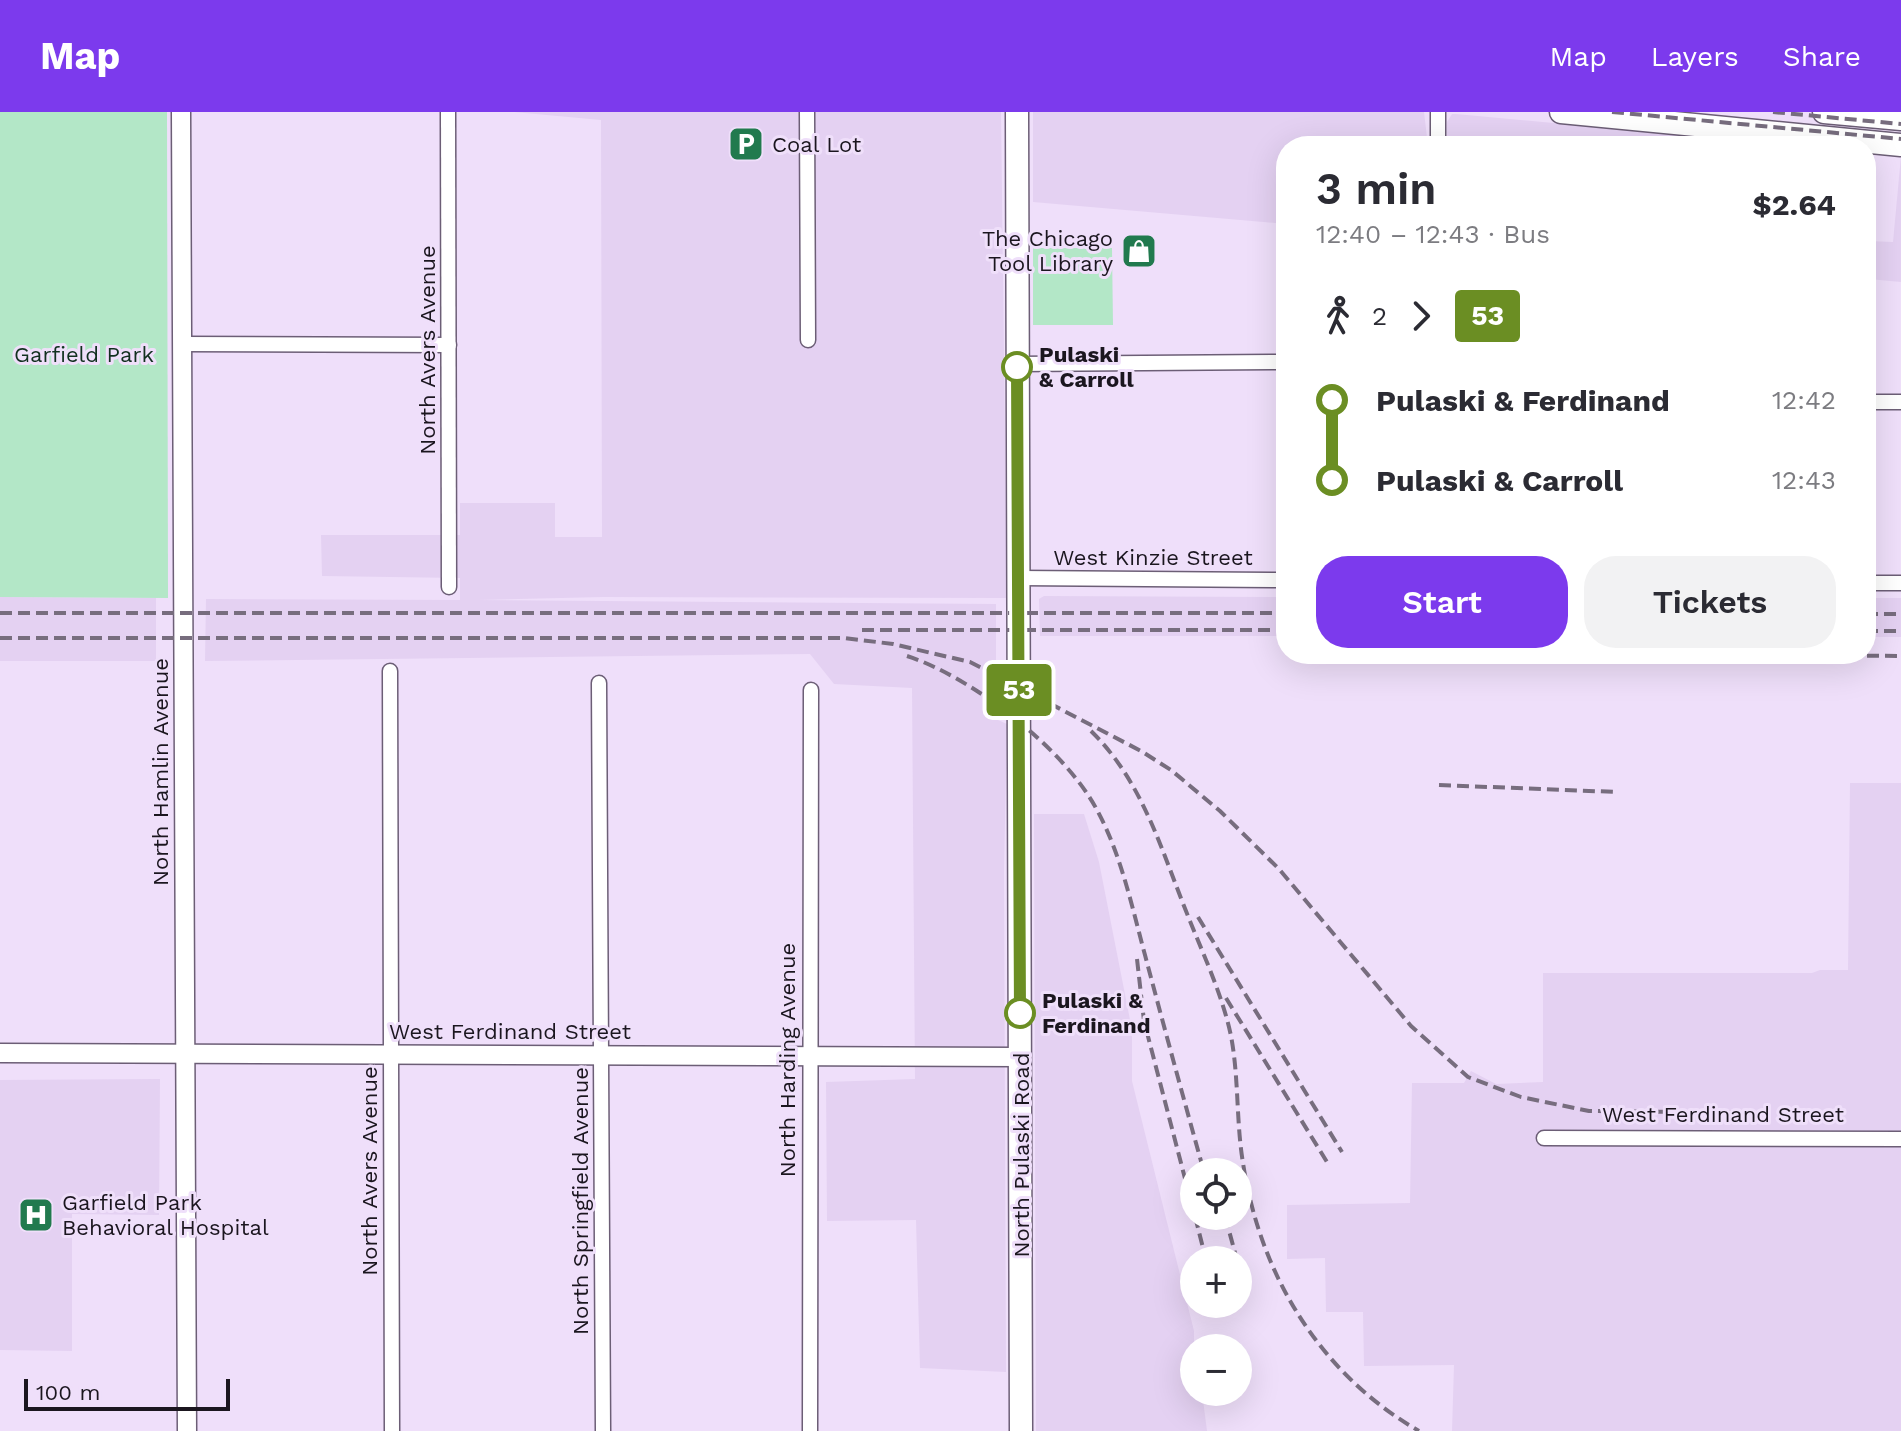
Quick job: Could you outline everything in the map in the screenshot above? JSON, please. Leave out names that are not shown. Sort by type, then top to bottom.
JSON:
[{"type":"main road","name":"North Pulaski Road","points":[[1017,112],[1021,1431]]},
{"type":"main road","points":[[1561,112],[1857,128],[1901,119]]},
{"type":"main road","points":[[1692,112],[1901,132]]},
{"type":"main road","points":[[1824,112],[1901,145]]},
{"type":"street","name":"North Hamlin Avenue","points":[[181,112],[187,1431]]},
{"type":"street","name":"North Avers Avenue","points":[[448,112],[449,587]]},
{"type":"street","points":[[807,112],[808,340]]},
{"type":"street","points":[[1438,112],[1438,136]]},
{"type":"street","points":[[182,344],[449,345]]},
{"type":"street","points":[[1017,364],[1276,362]]},
{"type":"street","points":[[1876,402],[1901,402]]},
{"type":"street","name":"West Kinzie Street","points":[[1019,578],[1276,580]]},
{"type":"street","points":[[1876,583],[1901,583]]},
{"type":"street","name":"North Avers Avenue","points":[[390,671],[392,1431]]},
{"type":"street","name":"North Springfield Avenue","points":[[599,683],[603,1431]]},
{"type":"street","name":"North Harding Avenue","points":[[810,1431],[808,1056],[811,690]]},
{"type":"street","name":"West Ferdinand Street","points":[[0,1053],[1020,1057]]},
{"type":"street","name":"West Ferdinand Street","points":[[1544,1138],[1901,1139]]},
{"type":"shaded area","points":[[514,112],[1001,112],[1007,598],[603,597],[478,600],[996,604],[996,711],[998,720],[1007,724],[1004,871],[1006,1372],[920,1368],[916,1220],[827,1221],[826,1082],[915,1079],[912,688],[834,684],[810,654],[205,661],[206,599],[460,600],[460,578],[322,576],[321,535],[460,535],[460,503],[555,503],[555,537],[602,537],[601,120]]},
{"type":"shaded area","points":[[1033,112],[1424,112],[1427,136],[1276,136],[1276,223],[1033,202]]},
{"type":"shaded area","points":[[1452,114],[1693,136],[1447,136],[1447,122]]},
{"type":"shaded area","points":[[1901,156],[1901,282],[1876,280],[1876,241],[1893,242]]},
{"type":"shaded area","points":[[1044,596],[1276,597],[1276,636],[1040,636],[1039,599]]},
{"type":"shaded area","points":[[0,597],[156,598],[156,661],[0,661]]},
{"type":"shaded area","points":[[1876,598],[1901,598],[1901,637],[1876,637]]},
{"type":"shaded area","points":[[1850,783],[1901,783],[1901,1431],[1452,1431],[1454,1365],[1364,1366],[1363,1312],[1326,1312],[1325,1258],[1287,1259],[1287,1205],[1410,1203],[1412,1083],[1464,1083],[1471,1071],[1496,1084],[1543,1082],[1543,973],[1812,973],[1848,970]]},
{"type":"shaded area","points":[[1034,814],[1084,814],[1099,862],[1132,1030],[1132,1081],[1180,1275],[1180,1318],[1191,1318],[1194,1331],[1194,1334],[1180,1334],[1180,1406],[1204,1406],[1207,1431],[1036,1431]]},
{"type":"shaded area","name":"Garfield Park Behavioral Hospital","points":[[160,1079],[159,1215],[72,1214],[72,1351],[0,1350],[0,1080]]},
{"type":"green space","name":"Garfield Park","points":[[0,112],[167,112],[168,598],[0,597]]},
{"type":"green space","points":[[1033,248],[1112,248],[1113,325],[1033,325]]},
{"type":"railway","points":[[1612,112],[1869,136]]},
{"type":"railway","points":[[1773,112],[1901,124]]},
{"type":"railway","points":[[1876,137],[1901,139]]},
{"type":"railway","points":[[0,613],[1276,613]]},
{"type":"railway","points":[[1876,614],[1901,614]]},
{"type":"railway","points":[[862,630],[1276,630]]},
{"type":"railway","points":[[1876,631],[1901,631]]},
{"type":"railway","points":[[0,638],[844,638],[893,644],[970,662],[1141,751],[1171,770],[1220,811],[1279,869],[1411,1026],[1468,1077],[1521,1097],[1589,1111],[1768,1113]]},
{"type":"railway","points":[[907,656],[960,680],[1014,718],[1063,763],[1097,810],[1113,844],[1125,881],[1200,1158]]},
{"type":"railway","points":[[1876,656],[1901,656]]},
{"type":"railway","points":[[1091,731],[1124,771],[1148,815],[1217,988],[1234,1052],[1241,1147],[1251,1204],[1280,1282],[1300,1318],[1324,1351],[1352,1381],[1384,1408],[1419,1431]]},
{"type":"railway","points":[[1439,785],[1617,792]]},
{"type":"railway","points":[[1198,917],[1342,1152]]},
{"type":"railway","points":[[1137,959],[1144,1021],[1180,1159]]},
{"type":"railway","points":[[1226,998],[1327,1162]]},
{"type":"railway","points":[[1198,1230],[1202,1246]]},
{"type":"railway","points":[[1229,1230],[1233,1246]]},
{"type":"bus line","name":"53","points":[[1017,367],[1020,1013]]},
{"type":"place","name":"Coal Lot","points":[[746,144]]},
{"type":"place","name":"The Chicago Tool Library","points":[[1139,251]]},
{"type":"place","name":"Pulaski & Carroll","points":[[1017,367]]},
{"type":"place","name":"Pulaski & Ferdinand","points":[[1020,1013]]},
{"type":"place","name":"Garfield Park Behavioral Hospital","points":[[36,1215]]}]
